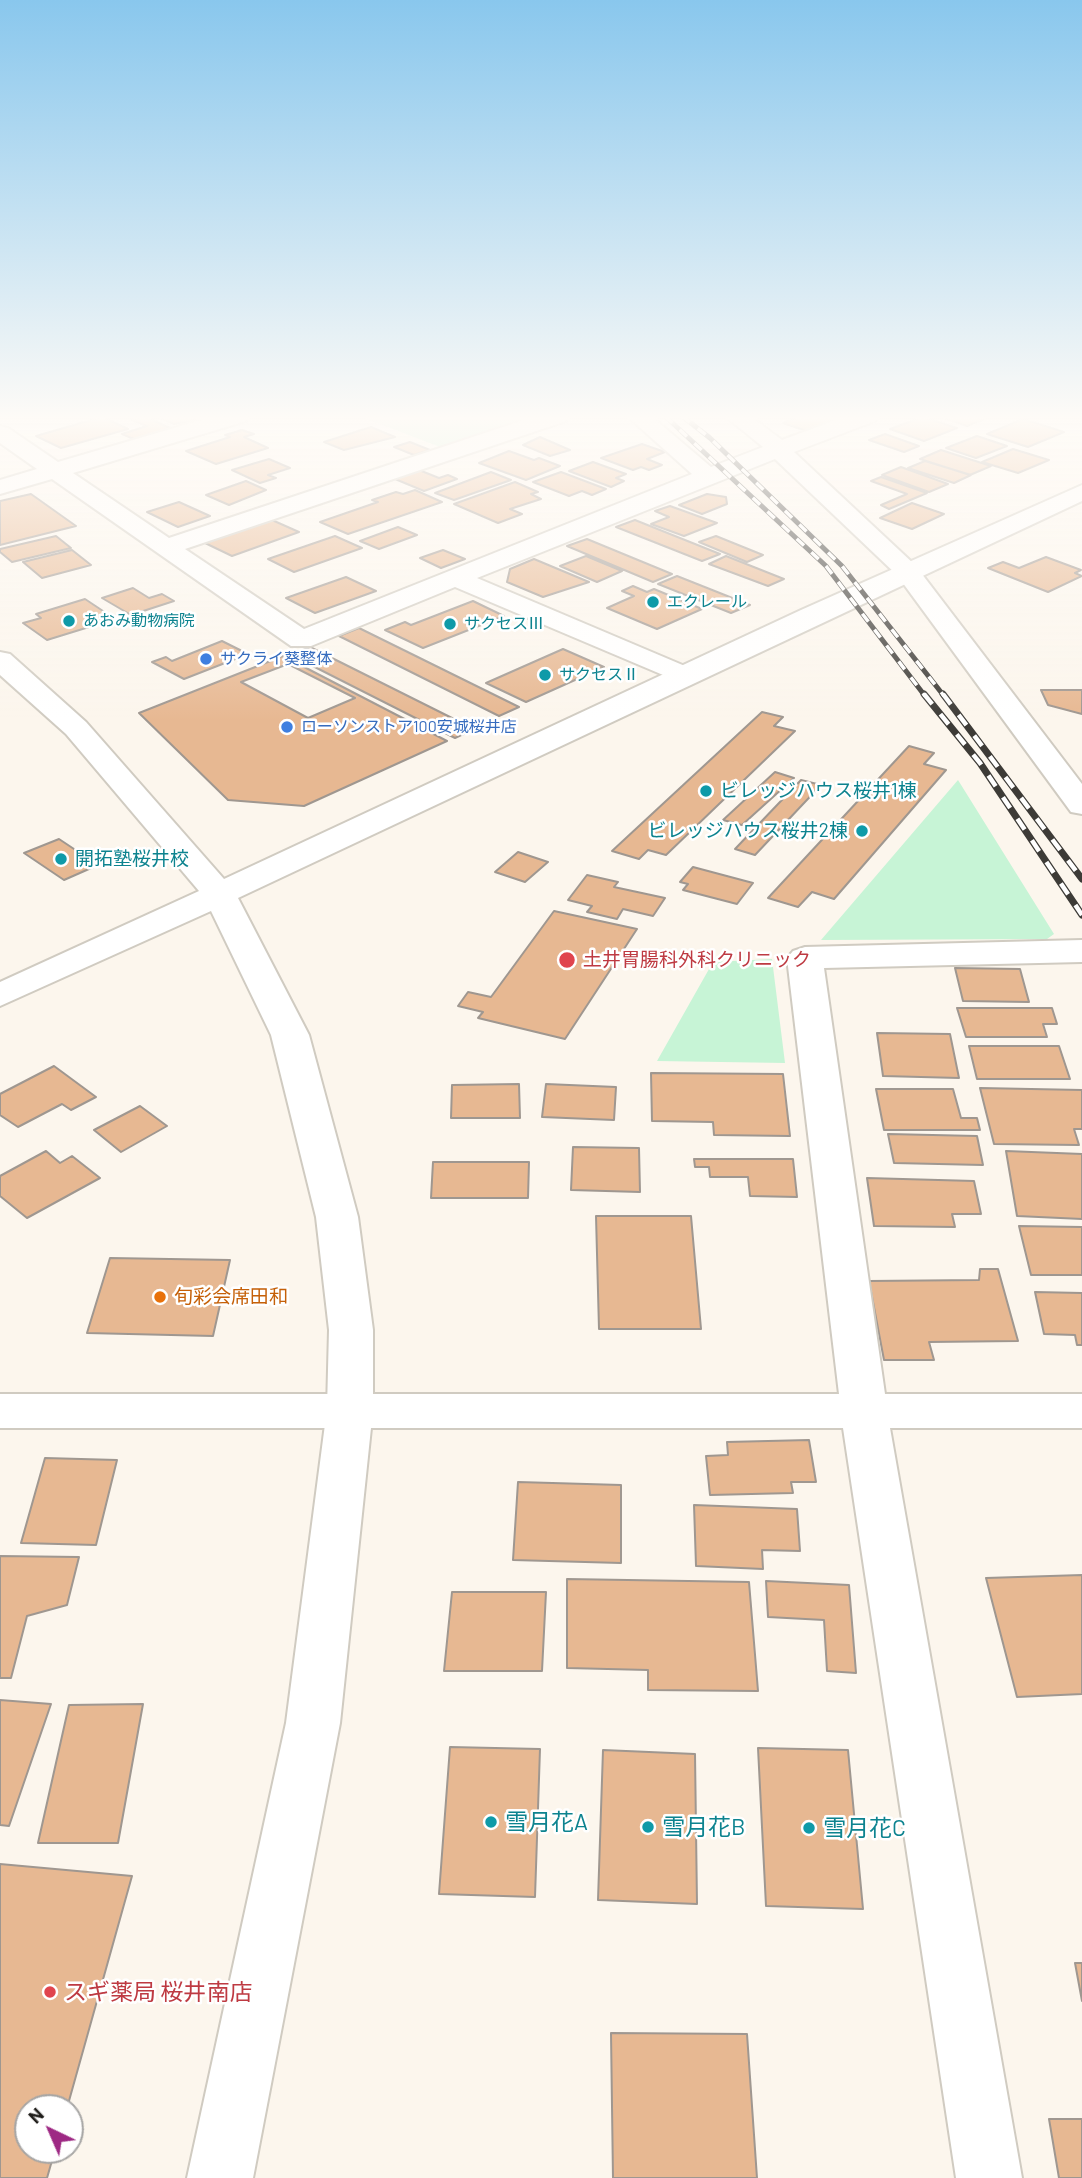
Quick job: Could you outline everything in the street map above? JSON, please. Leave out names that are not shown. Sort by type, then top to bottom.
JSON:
[{"type":"street","points":[[123,518],[301,640],[605,518]]},
{"type":"street","points":[[166,547],[254,518]]},
{"type":"street","points":[[850,518],[906,570],[1073,779],[1082,805]]},
{"type":"street","points":[[0,995],[220,895],[906,570],[1024,518]]},
{"type":"street","points":[[455,578],[682,675]]},
{"type":"street","points":[[0,660],[76,728],[220,895],[290,1035],[312,1111],[337,1217],[351,1330],[350,1409],[313,1723],[220,2178]]},
{"type":"street","points":[[989,2178],[864,1411],[805,958],[1082,951]]},
{"type":"street","points":[[0,1411],[1082,1411]]},
{"type":"green space","points":[[958,780],[1054,934],[1047,939],[821,940]]},
{"type":"green space","points":[[772,959],[785,1063],[657,1061],[713,962]]},
{"type":"building","points":[[0,518],[64,518],[76,526],[0,545]]},
{"type":"building","points":[[159,518],[205,518],[178,527]]},
{"type":"building","points":[[333,518],[396,518],[348,534],[320,522]]},
{"type":"building","points":[[486,518],[512,518],[498,523]]},
{"type":"building","points":[[667,518],[702,518],[717,523],[684,536],[651,524]]},
{"type":"building","points":[[881,518],[936,518],[912,529]]},
{"type":"building","points":[[272,520],[299,532],[232,556],[205,543]]},
{"type":"building","points":[[635,520],[720,554],[702,561],[616,527]]},
{"type":"building","points":[[398,527],[417,535],[379,549],[360,541]]},
{"type":"building","points":[[56,536],[71,548],[12,562],[0,552],[0,549]]},
{"type":"building","points":[[335,536],[362,548],[294,572],[268,559]]},
{"type":"building","points":[[716,536],[763,555],[747,562],[699,542]]},
{"type":"building","points":[[587,539],[672,574],[653,582],[567,546]]},
{"type":"building","points":[[72,550],[91,565],[42,578],[23,562]]},
{"type":"building","points":[[443,550],[465,559],[441,568],[420,558]]},
{"type":"building","points":[[586,556],[622,571],[597,582],[560,566]]},
{"type":"building","points":[[726,556],[784,579],[768,586],[709,564]]},
{"type":"building","points":[[1046,557],[1081,570],[1075,573],[1082,576],[1048,592],[988,568],[1003,562],[1019,568]]},
{"type":"building","points":[[534,559],[589,582],[543,597],[507,582],[510,569]]},
{"type":"building","points":[[677,576],[750,605],[731,613],[658,584]]},
{"type":"building","points":[[346,577],[376,591],[315,613],[286,598]]},
{"type":"building","name":"エクレール","points":[[633,586],[647,592],[654,589],[702,609],[657,629],[607,608],[634,596],[622,591]]},
{"type":"building","points":[[133,588],[149,598],[162,594],[174,601],[131,615],[102,598]]},
{"type":"building","name":"あおみ動物病院","points":[[85,599],[115,619],[47,640],[23,623],[41,618],[36,614]]},
{"type":"building","name":"サクセスⅢ","points":[[473,601],[504,616],[423,648],[385,630],[405,622],[411,625]]},
{"type":"building","points":[[359,628],[519,707],[499,716],[339,636]]},
{"type":"building","name":"サクライ葵整体","points":[[222,641],[248,654],[184,679],[152,662],[166,657],[172,661]]},
{"type":"building","points":[[310,647],[474,729],[455,738],[291,655]]},
{"type":"building","name":"サクセスⅡ","points":[[563,649],[604,667],[526,702],[486,683]]},
{"type":"building","name":"ローソンストア100安城桜井店","points":[[283,656],[447,741],[304,806],[228,800],[139,713]]},
{"type":"building","points":[[288,664],[355,698],[308,718],[241,682]]},
{"type":"building","points":[[1041,690],[1082,690],[1082,714],[1048,705]]},
{"type":"building","name":"ビレッジハウス桜井1棟","points":[[762,712],[783,717],[774,726],[795,731],[666,855],[648,850],[639,859],[612,851]]},
{"type":"building","name":"ビレッジハウス桜井2棟","points":[[909,746],[934,753],[924,764],[946,770],[834,899],[812,892],[798,907],[768,898]]},
{"type":"building","points":[[775,772],[794,778],[742,825],[723,820]]},
{"type":"building","points":[[801,780],[821,785],[755,855],[735,849]]},
{"type":"building","name":"開拓塾桜井校","points":[[59,839],[98,865],[64,880],[24,853]]},
{"type":"building","points":[[518,852],[548,862],[525,882],[495,872]]},
{"type":"building","points":[[693,867],[753,883],[737,904],[683,890],[688,884],[680,882]]},
{"type":"building","points":[[587,875],[618,882],[614,887],[665,898],[653,916],[623,909],[617,919],[587,912],[592,906],[568,900]]},
{"type":"building","name":"土井胃腸科外科クリニック","points":[[554,911],[637,929],[565,1039],[478,1018],[483,1012],[458,1006],[468,992],[491,997]]},
{"type":"building","points":[[955,968],[1020,969],[1029,1002],[963,1001]]},
{"type":"building","points":[[957,1008],[1052,1008],[1057,1024],[1043,1024],[1047,1037],[966,1037]]},
{"type":"building","points":[[877,1033],[950,1034],[959,1078],[883,1076]]},
{"type":"building","points":[[969,1046],[1059,1046],[1070,1079],[977,1079]]},
{"type":"building","points":[[54,1066],[96,1097],[71,1110],[62,1104],[18,1127],[0,1115],[0,1094]]},
{"type":"building","points":[[651,1073],[783,1074],[790,1136],[714,1135],[713,1122],[652,1121]]},
{"type":"building","points":[[519,1084],[520,1118],[451,1118],[452,1085]]},
{"type":"building","points":[[546,1084],[616,1087],[614,1120],[542,1117]]},
{"type":"building","points":[[980,1088],[1082,1090],[1082,1129],[1074,1129],[1079,1145],[994,1144]]},
{"type":"building","points":[[876,1089],[953,1089],[961,1118],[977,1118],[980,1130],[884,1130]]},
{"type":"building","points":[[140,1106],[167,1126],[121,1152],[94,1130]]},
{"type":"building","points":[[888,1134],[977,1136],[983,1165],[894,1163]]},
{"type":"building","points":[[573,1147],[639,1148],[640,1192],[571,1190]]},
{"type":"building","points":[[46,1151],[60,1163],[72,1156],[100,1178],[27,1218],[0,1196],[0,1176]]},
{"type":"building","points":[[1006,1151],[1082,1154],[1082,1219],[1017,1216]]},
{"type":"building","points":[[694,1159],[793,1159],[797,1197],[750,1196],[748,1177],[710,1177],[709,1167],[695,1167]]},
{"type":"building","points":[[433,1162],[529,1162],[528,1198],[431,1198]]},
{"type":"building","points":[[867,1178],[974,1181],[981,1214],[952,1214],[955,1227],[874,1226]]},
{"type":"building","points":[[596,1216],[691,1216],[701,1329],[599,1329]]},
{"type":"building","points":[[1019,1226],[1082,1227],[1082,1275],[1031,1275]]},
{"type":"building","name":"旬彩会席田和","points":[[110,1258],[230,1260],[213,1336],[87,1333]]},
{"type":"building","points":[[980,1269],[998,1269],[1018,1341],[929,1342],[934,1360],[884,1360],[869,1281],[979,1280]]},
{"type":"building","points":[[1035,1292],[1082,1293],[1082,1345],[1077,1345],[1075,1335],[1044,1334]]},
{"type":"building","points":[[809,1440],[816,1482],[791,1482],[793,1493],[710,1495],[706,1456],[728,1455],[727,1442]]},
{"type":"building","points":[[45,1458],[117,1460],[96,1545],[21,1543]]},
{"type":"building","points":[[518,1482],[621,1485],[621,1563],[513,1560]]},
{"type":"building","points":[[694,1505],[797,1509],[800,1551],[762,1550],[763,1569],[696,1566]]},
{"type":"building","points":[[0,1556],[79,1557],[67,1605],[27,1616],[11,1678],[0,1678]]},
{"type":"building","points":[[1082,1575],[1082,1694],[1017,1697],[986,1578]]},
{"type":"building","points":[[567,1579],[749,1582],[758,1691],[648,1690],[648,1670],[567,1668]]},
{"type":"building","points":[[766,1581],[849,1585],[856,1673],[827,1671],[824,1620],[768,1617]]},
{"type":"building","points":[[452,1592],[546,1592],[542,1671],[444,1671]]},
{"type":"building","points":[[0,1700],[51,1704],[9,1826],[0,1825]]},
{"type":"building","points":[[143,1704],[118,1843],[38,1843],[69,1705]]},
{"type":"building","name":"雪月花A","points":[[450,1747],[540,1749],[535,1897],[439,1894]]},
{"type":"building","name":"雪月花C","points":[[758,1748],[848,1750],[863,1909],[766,1906]]},
{"type":"building","name":"雪月花B","points":[[603,1750],[695,1754],[697,1904],[598,1900]]},
{"type":"building","name":"スギ薬局 桜井南店","points":[[0,1864],[132,1876],[71,2094],[14,2094],[14,2164],[51,2164],[47,2178],[0,2178]]},
{"type":"building","points":[[1075,1963],[1082,1963],[1082,2001]]},
{"type":"building","points":[[611,2033],[747,2034],[757,2178],[613,2178]]},
{"type":"building","points":[[1049,2119],[1082,2119],[1082,2178],[1059,2178]]},
{"type":"railway","points":[[774,518],[826,566],[925,696]]},
{"type":"railway","points":[[792,518],[842,566],[944,696]]},
{"type":"railway","points":[[924,694],[980,763],[1082,915]]},
{"type":"railway","points":[[943,694],[1082,879]]},
{"type":"place","name":"エクレール","points":[[653,602]]},
{"type":"place","name":"あおみ動物病院","points":[[69,621]]},
{"type":"place","name":"サクセスⅢ","points":[[450,624]]},
{"type":"place","name":"サクライ葵整体","points":[[206,659]]},
{"type":"place","name":"サクセスⅡ","points":[[545,675]]},
{"type":"place","name":"ローソンストア100安城桜井店","points":[[287,727]]},
{"type":"place","name":"ビレッジハウス桜井1棟","points":[[706,791]]},
{"type":"place","name":"ビレッジハウス桜井2棟","points":[[862,831]]},
{"type":"place","name":"開拓塾桜井校","points":[[61,859]]},
{"type":"place","name":"土井胃腸科外科クリニック","points":[[567,960]]},
{"type":"place","name":"旬彩会席田和","points":[[160,1297]]},
{"type":"place","name":"雪月花A","points":[[491,1822]]},
{"type":"place","name":"雪月花B","points":[[648,1827]]},
{"type":"place","name":"雪月花C","points":[[809,1828]]},
{"type":"place","name":"スギ薬局 桜井南店","points":[[50,1992]]}]
